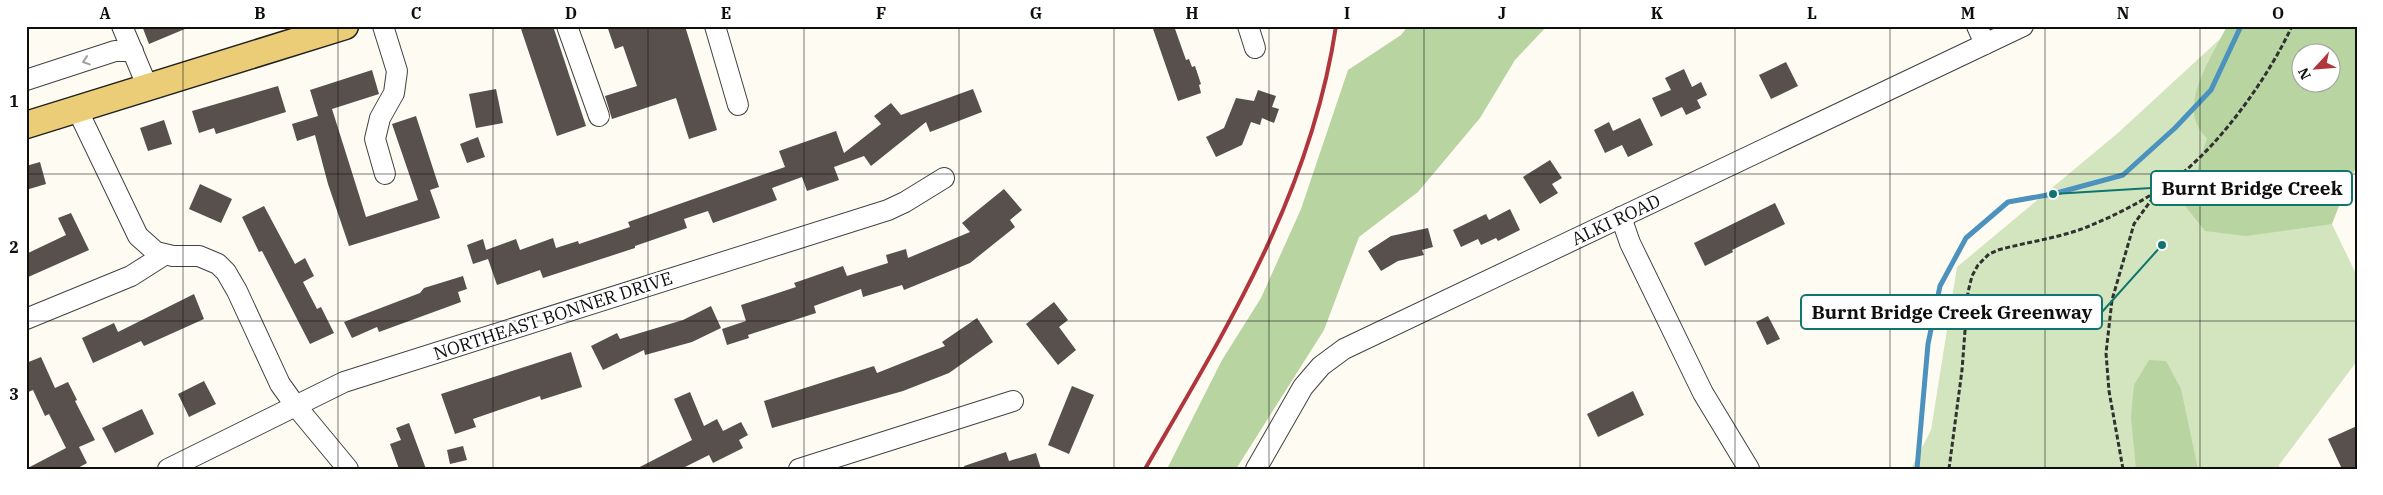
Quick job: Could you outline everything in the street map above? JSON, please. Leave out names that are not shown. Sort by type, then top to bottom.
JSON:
[{"type":"main road","points":[[26,125],[345,26]]},
{"type":"street","points":[[122,26],[148,88]]},
{"type":"street","points":[[383,26],[397,71],[394,93],[380,118],[375,139],[385,174]]},
{"type":"street","points":[[567,26],[599,116]]},
{"type":"street","points":[[715,26],[738,105]]},
{"type":"street","points":[[1248,26],[1255,48]]},
{"type":"street","name":"ALKI ROAD","points":[[1256,469],[1303,387],[1321,366],[1344,349],[1621,217],[1981,35],[2023,26]]},
{"type":"street","points":[[26,80],[115,51],[133,52]]},
{"type":"street","points":[[77,110],[138,236],[149,248],[164,255],[199,256],[218,264],[226,272],[237,291],[272,370],[295,405],[348,469]]},
{"type":"street","name":"NORTHEAST BONNER DRIVE","points":[[168,469],[344,382],[888,210],[944,178]]},
{"type":"street","points":[[1621,217],[1630,243],[1703,393],[1749,469]]},
{"type":"street","points":[[26,319],[131,276],[164,255]]},
{"type":"street","points":[[800,469],[850,462],[1013,401]]},
{"type":"path","points":[[1949,469],[1962,370],[1968,292],[1972,276],[1978,265],[1989,254],[1998,250],[2085,228],[2120,212],[2179,176],[2205,153],[2260,82],[2281,49],[2292,26]]},
{"type":"path","points":[[2123,469],[2109,392],[2106,353],[2112,300],[2134,224],[2158,189]]},
{"type":"green space","points":[[1408,26],[1547,26],[1515,60],[1480,118],[1418,192],[1359,237],[1324,330],[1236,469],[1167,469],[1222,360],[1261,298],[1301,209],[1348,70],[1401,35]]},
{"type":"green space","points":[[2227,26],[2357,26],[2357,168],[2351,175],[2332,224],[2246,236],[2205,231],[2186,207],[2207,138],[2198,126],[2194,113],[2195,98],[2205,68]]},
{"type":"green space","points":[[2234,26],[2263,81],[2357,276],[2357,361],[2279,465],[2280,469],[1911,469],[1931,430],[1957,267],[2119,132]]},
{"type":"green space","points":[[2149,360],[2166,361],[2181,389],[2198,469],[2136,469],[2131,417],[2134,385]]},
{"type":"building","points":[[142,26],[192,26],[149,44]]},
{"type":"building","points":[[520,26],[553,26],[586,126],[557,136]]},
{"type":"building","points":[[607,26],[685,26],[717,130],[689,139],[676,98],[612,119],[605,96],[637,86],[623,46],[615,49]]},
{"type":"building","points":[[1152,26],[1174,26],[1186,60],[1189,59],[1192,67],[1195,66],[1201,84],[1199,85],[1201,93],[1178,101]]},
{"type":"building","points":[[1786,62],[1798,86],[1771,99],[1759,75]]},
{"type":"building","points":[[1684,69],[1692,87],[1701,82],[1707,95],[1697,100],[1701,108],[1686,115],[1682,107],[1661,117],[1652,98],[1671,90],[1665,78]]},
{"type":"building","points":[[372,70],[379,94],[332,109],[366,217],[418,200],[392,124],[416,116],[439,187],[430,190],[440,218],[349,246],[328,184],[315,135],[297,141],[292,124],[318,116],[310,90]]},
{"type":"building","points":[[278,86],[286,112],[216,134],[214,128],[199,133],[192,111]]},
{"type":"building","points":[[496,89],[503,123],[476,128],[469,94]]},
{"type":"building","points":[[973,89],[982,112],[930,132],[926,122],[871,166],[864,156],[834,167],[839,180],[807,191],[802,177],[772,188],[777,200],[713,223],[708,211],[684,219],[687,228],[635,246],[635,248],[543,278],[540,270],[497,285],[488,259],[473,264],[467,245],[483,239],[486,250],[516,239],[520,250],[553,238],[556,248],[578,241],[579,244],[630,227],[628,222],[785,167],[779,151],[836,131],[844,153],[881,124],[874,116],[891,103],[901,115]]},
{"type":"building","points":[[1258,90],[1276,96],[1272,107],[1279,109],[1274,123],[1262,118],[1260,125],[1251,122],[1242,145],[1216,157],[1206,137],[1224,128],[1236,98],[1254,101]]},
{"type":"building","points":[[1640,118],[1653,145],[1628,157],[1622,145],[1605,153],[1594,130],[1609,122],[1613,131]]},
{"type":"building","points":[[164,120],[172,144],[148,151],[140,128]]},
{"type":"building","points":[[478,137],[485,157],[467,163],[460,144]]},
{"type":"building","points":[[1550,160],[1562,178],[1552,184],[1558,193],[1540,204],[1523,177]]},
{"type":"building","points":[[40,162],[46,184],[26,190],[26,166]]},
{"type":"building","points":[[200,184],[232,199],[221,223],[189,209]]},
{"type":"building","points":[[1004,189],[1022,210],[1010,220],[1015,227],[970,263],[904,290],[902,285],[863,297],[861,289],[814,306],[816,313],[748,335],[749,338],[727,345],[722,329],[746,321],[741,305],[796,287],[794,283],[843,266],[847,276],[888,263],[886,255],[906,249],[908,258],[970,232],[962,223]]},
{"type":"building","points":[[1775,203],[1785,224],[1732,250],[1733,252],[1705,266],[1694,243]]},
{"type":"building","points":[[264,206],[295,264],[305,258],[314,276],[303,282],[317,309],[321,307],[334,333],[310,344],[262,251],[259,252],[242,217]]},
{"type":"building","points":[[1510,209],[1520,230],[1498,241],[1496,238],[1481,245],[1478,239],[1461,247],[1453,230],[1486,214],[1489,220]]},
{"type":"building","points":[[71,213],[89,250],[26,278],[26,254],[66,235],[58,218]]},
{"type":"building","points":[[1428,228],[1433,247],[1422,250],[1424,255],[1398,261],[1381,271],[1368,251],[1391,236]]},
{"type":"building","points":[[463,276],[467,289],[458,292],[461,302],[379,332],[377,327],[352,338],[344,322],[420,293],[424,288]]},
{"type":"building","points":[[194,294],[204,319],[144,346],[141,341],[93,363],[82,338],[114,323],[118,332]]},
{"type":"building","points":[[1054,302],[1068,320],[1059,327],[1076,350],[1058,365],[1026,324]]},
{"type":"building","points":[[711,306],[721,328],[692,342],[645,355],[644,350],[603,370],[591,346],[617,333],[620,339],[683,320]]},
{"type":"building","points":[[1768,316],[1780,339],[1767,345],[1756,322]]},
{"type":"building","points":[[977,318],[993,342],[949,373],[903,391],[772,428],[764,401],[874,366],[877,373],[945,346],[942,342]]},
{"type":"building","points":[[571,352],[582,387],[541,400],[540,396],[473,419],[476,427],[455,434],[441,394]]},
{"type":"building","points":[[41,357],[55,388],[68,382],[77,400],[75,401],[95,440],[79,447],[87,463],[76,469],[26,469],[66,448],[49,414],[45,416],[33,390],[26,393],[26,363]]},
{"type":"building","points":[[204,381],[216,404],[189,417],[178,394]]},
{"type":"building","points":[[1072,386],[1094,395],[1069,454],[1048,445]]},
{"type":"building","points":[[1633,391],[1644,415],[1598,437],[1587,414]]},
{"type":"building","points":[[690,392],[704,426],[717,419],[723,431],[741,422],[748,435],[739,440],[743,448],[713,463],[709,455],[681,469],[636,469],[692,440],[674,399]]},
{"type":"building","points":[[142,409],[154,434],[115,453],[102,428]]},
{"type":"building","points":[[409,423],[426,469],[399,469],[390,444],[401,440],[396,428]]},
{"type":"building","points":[[2357,426],[2357,469],[2342,469],[2328,439]]},
{"type":"building","points":[[463,446],[467,460],[450,464],[447,450]]},
{"type":"building","points":[[1006,452],[1009,461],[1036,453],[1041,469],[965,469],[964,466]]},
{"type":"waterway","points":[[1917,469],[1928,344],[1940,286],[1966,238],[2008,202],[2053,194],[2123,175],[2175,128],[2211,90],[2241,26]]},
{"type":"railway","points":[[1145,469],[1235,310],[1286,202],[1307,146],[1324,87],[1336,26]]},
{"type":"place","name":"Burnt Bridge Creek","points":[[2053,194]]},
{"type":"place","name":"Burnt Bridge Creek Greenway","points":[[2162,245]]}]
